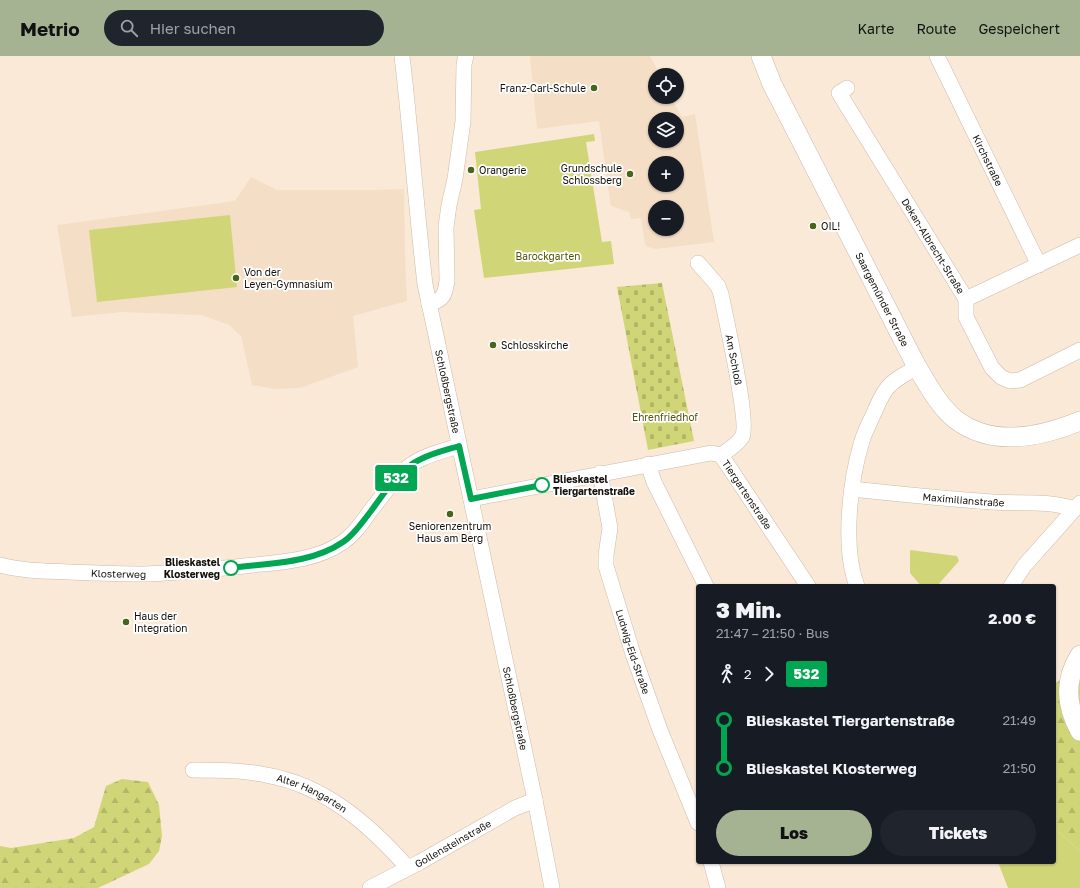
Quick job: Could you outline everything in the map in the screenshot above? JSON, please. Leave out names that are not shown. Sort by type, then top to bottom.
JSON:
[{"type":"main road","name":"Saargemünder Straße","points":[[761,56],[772,84],[917,367],[934,394],[954,418],[984,434],[1001,437],[1020,437],[1040,434],[1080,421]]},
{"type":"main road","points":[[1080,655],[1075,662],[1069,691],[1070,706],[1073,718],[1080,731]]},
{"type":"street","name":"Schloßbergstraße","points":[[402,56],[409,113],[416,210],[425,284],[535,800],[552,888]]},
{"type":"street","points":[[430,304],[443,297],[446,290],[446,227],[463,121],[464,64],[466,56]]},
{"type":"street","name":"Kirchstraße","points":[[937,56],[1039,265]]},
{"type":"street","name":"Dekan-Albrecht-Straße","points":[[847,88],[839,93],[966,299],[966,317],[992,368],[1001,377],[1010,381],[1020,380],[1080,350]]},
{"type":"street","points":[[966,299],[1080,245]]},
{"type":"street","name":"Am Schloß","points":[[698,263],[714,280],[721,294],[742,404],[744,425],[743,436],[721,455]]},
{"type":"street","points":[[856,584],[851,563],[849,543],[852,489],[862,439],[878,402],[889,386],[917,367]]},
{"type":"street","name":"Klosterweg","points":[[0,565],[10,568],[40,571],[145,574],[202,571],[290,561],[310,557],[326,552],[344,542],[358,528],[394,480],[405,470],[420,459],[459,446]]},
{"type":"street","name":"Tiergartenstraße","points":[[471,499],[648,464],[711,453],[721,455],[807,584]]},
{"type":"street","points":[[648,464],[654,482],[705,584]]},
{"type":"street","name":"Ludwig-Eid-Straße","points":[[600,473],[610,528],[606,566],[633,654],[655,717],[696,818]]},
{"type":"street","name":"Maximilianstraße","points":[[852,489],[1007,504],[1051,503],[1077,506]]},
{"type":"street","name":"Maximilianstraße","points":[[1012,584],[1024,566],[1077,506]]},
{"type":"street","name":"Alter Hangarten","points":[[193,770],[246,772],[267,775],[306,786],[347,810],[371,829],[408,868]]},
{"type":"street","name":"Gollensteinstraße","points":[[370,888],[515,808],[535,800]]},
{"type":"street","points":[[712,864],[718,888]]},
{"type":"shaded area","points":[[530,56],[650,56],[656,68],[648,68],[648,104],[675,104],[679,112],[648,112],[648,148],[684,148],[684,117],[695,114],[714,242],[656,249],[648,247],[645,244],[641,218],[631,219],[629,212],[611,206],[599,121],[537,129]]},
{"type":"shaded area","name":"Von der Leyen-Gymnasium","points":[[251,177],[277,190],[404,189],[407,301],[353,316],[358,367],[300,388],[275,389],[252,385],[241,336],[229,325],[202,315],[122,312],[72,317],[57,225],[235,201]]},
{"type":"green space","name":"Barockgarten","points":[[594,134],[595,141],[586,142],[602,242],[611,241],[614,264],[484,278],[474,210],[481,209],[475,152]]},
{"type":"green space","points":[[230,215],[237,287],[97,302],[89,230]]},
{"type":"green space","name":"Ehrenfriedhof","points":[[662,283],[694,441],[648,450],[617,287]]},
{"type":"green space","points":[[910,550],[957,556],[959,561],[939,584],[919,584],[910,573]]},
{"type":"green space","points":[[1080,668],[1080,851],[1056,830],[1056,683]]},
{"type":"green space","points":[[122,779],[148,782],[159,805],[162,836],[159,851],[149,864],[98,888],[0,888],[0,846],[11,848],[74,838],[94,827],[106,786]]},
{"type":"green space","points":[[1056,830],[1080,851],[1080,888],[1008,888],[999,864],[1056,864]]},
{"type":"bus line","name":"532","points":[[231,568],[290,561],[326,552],[344,542],[358,528],[394,480],[405,470],[420,459],[459,446],[471,499],[542,485]]},
{"type":"place","name":"Franz-Carl-Schule","points":[[594,88]]},
{"type":"place","name":"Orangerie","points":[[471,170]]},
{"type":"place","name":"Grundschule Schlossberg","points":[[630,174]]},
{"type":"place","name":"OIL!","points":[[813,226]]},
{"type":"place","name":"Von der Leyen-Gymnasium","points":[[236,278]]},
{"type":"place","name":"Schlosskirche","points":[[493,345]]},
{"type":"place","name":"Blieskastel Tiergartenstraße","points":[[542,485]]},
{"type":"place","name":"Seniorenzentrum Haus am Berg","points":[[450,514]]},
{"type":"place","name":"Blieskastel Klosterweg","points":[[231,568]]},
{"type":"place","name":"Haus der Integration","points":[[126,622]]}]
